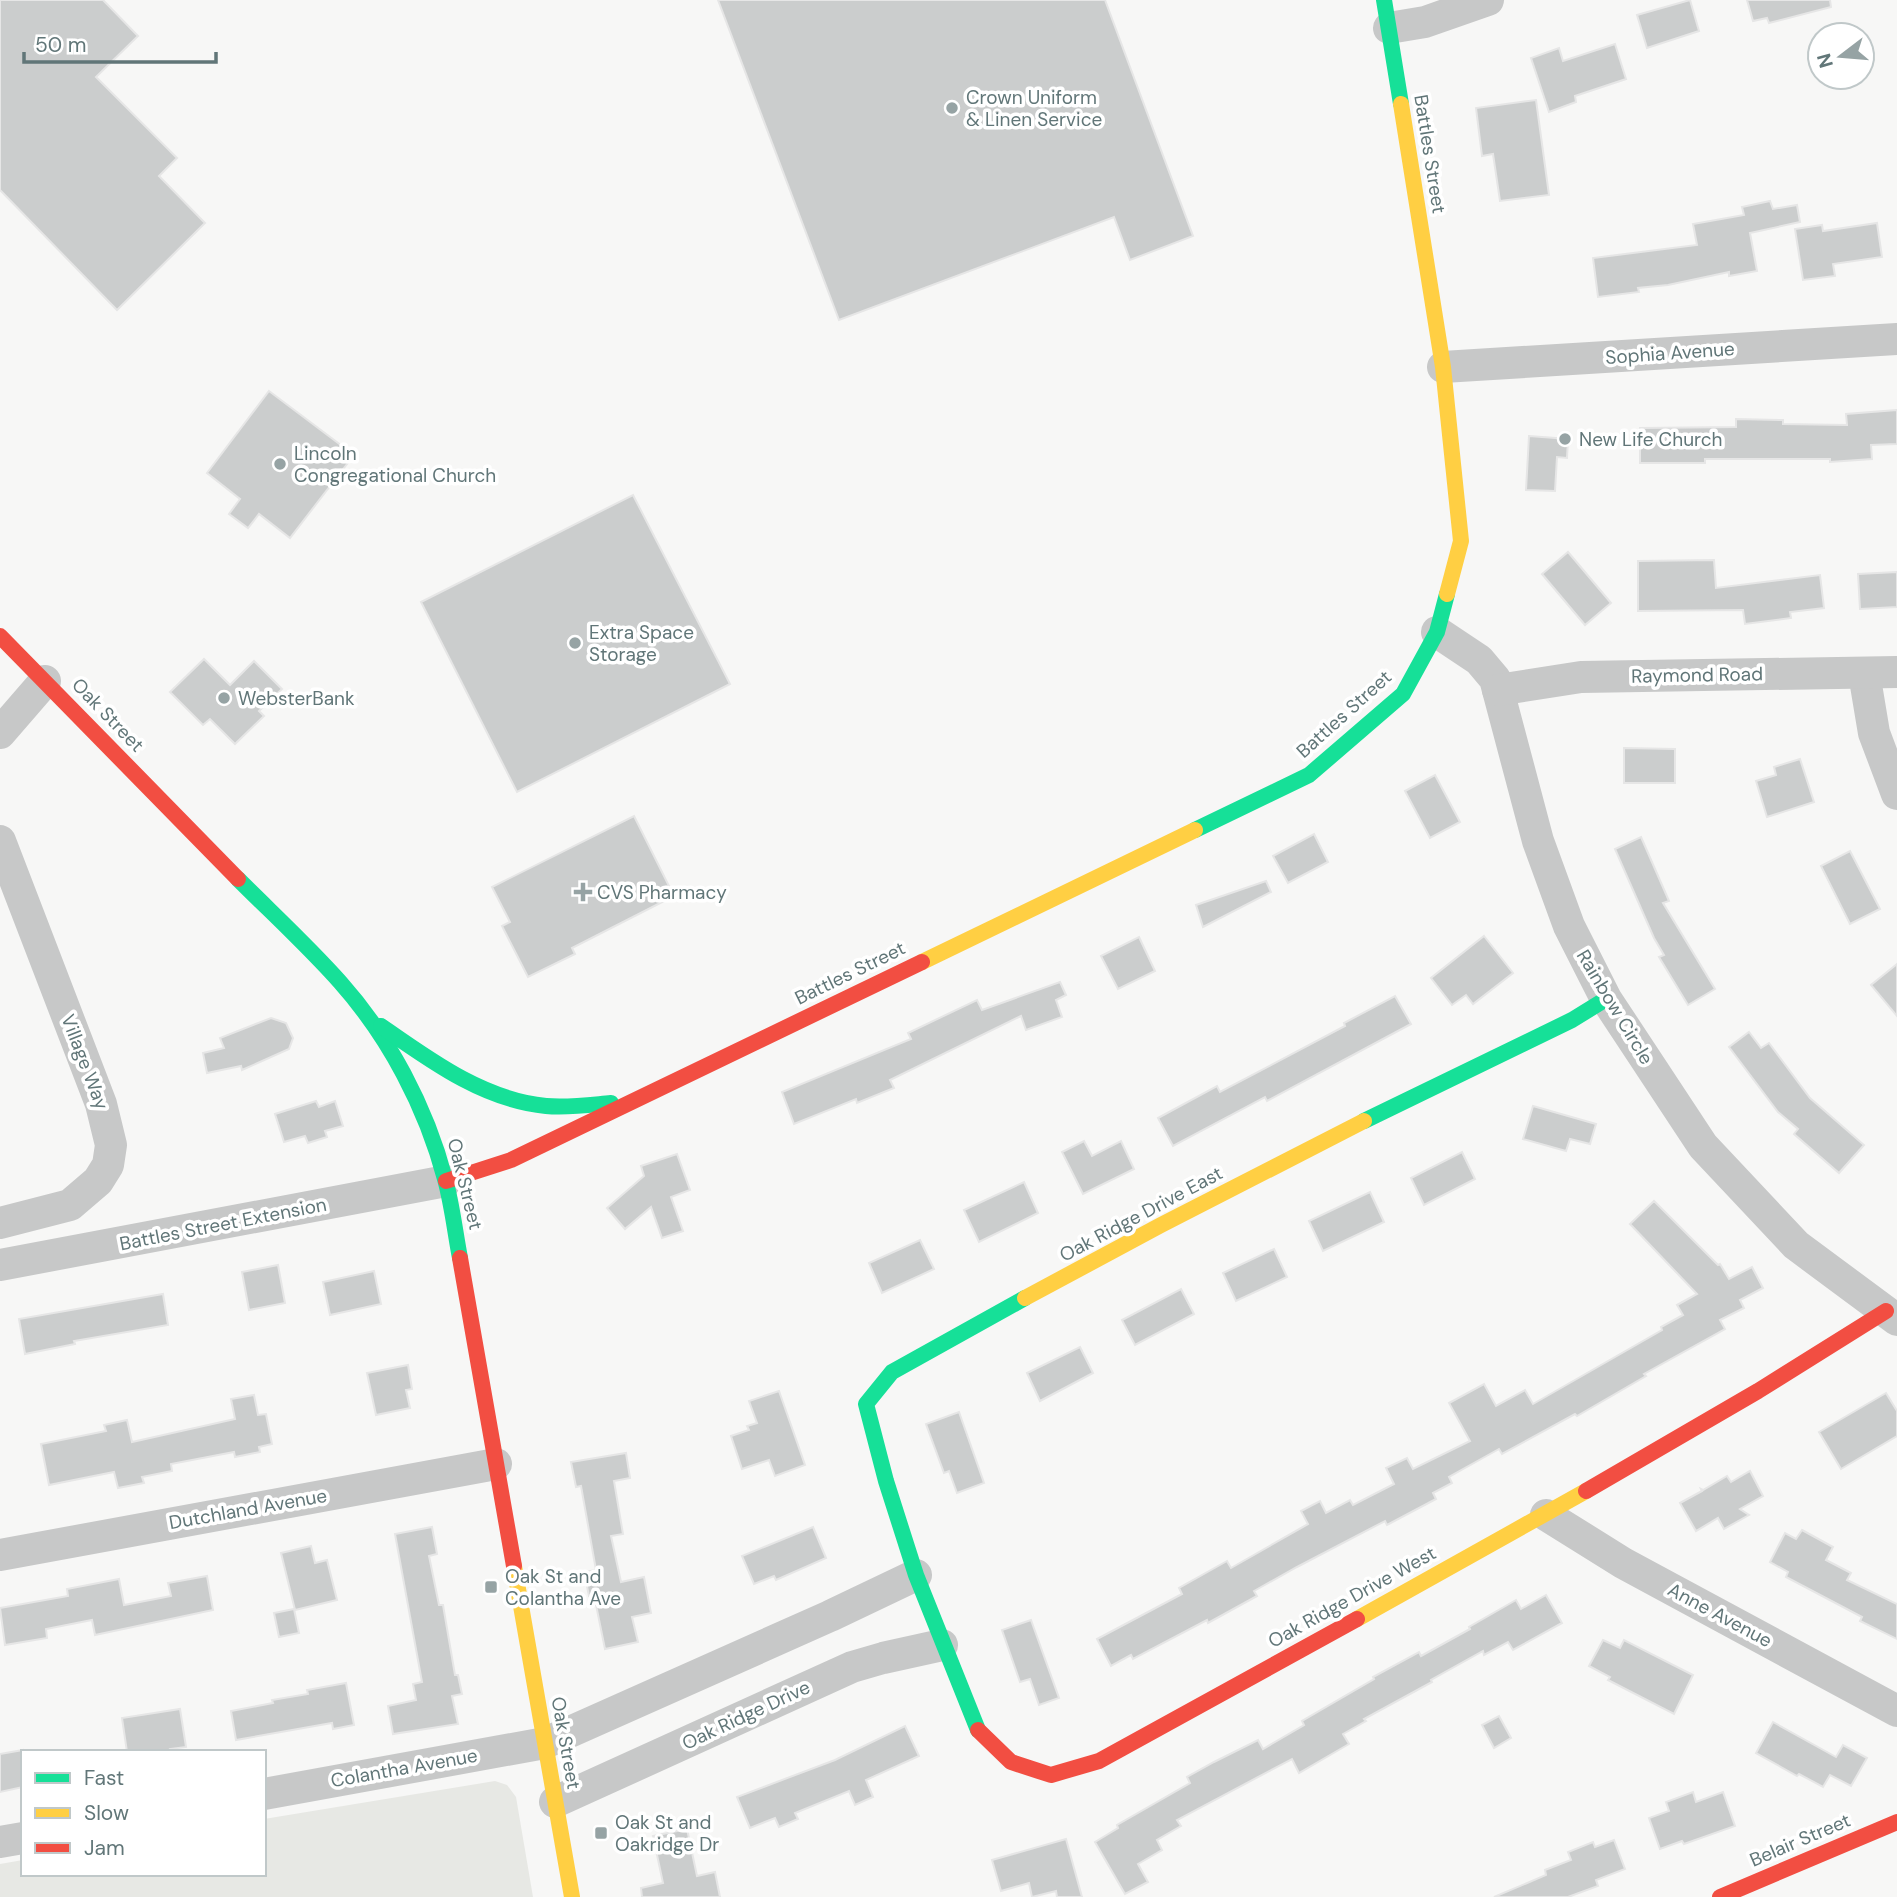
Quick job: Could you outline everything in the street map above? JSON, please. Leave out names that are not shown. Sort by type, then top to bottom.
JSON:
[{"type":"street","points":[[1386,14],[1425,22],[1488,0]]},
{"type":"street","name":"Battles Street","points":[[446,1181],[511,1160],[1309,775],[1403,694],[1437,632],[1461,541],[1443,367],[1386,14]]},
{"type":"street","name":"Sophia Avenue","points":[[1443,367],[1897,339]]},
{"type":"street","name":"Rainbow Circle","points":[[1437,632],[1479,660],[1495,679],[1538,841],[1569,926],[1606,999],[1703,1146],[1796,1245],[1892,1316]]},
{"type":"street","name":"Oak Street","points":[[0,636],[321,962],[369,1018],[397,1063],[420,1108],[439,1154],[446,1181],[572,1897]]},
{"type":"street","name":"Raymond Road","points":[[1499,690],[1581,677],[1897,672]]},
{"type":"street","points":[[1864,673],[1874,733],[1897,794]]},
{"type":"street","points":[[0,733],[45,681]]},
{"type":"street","name":"Village Way","points":[[0,841],[108,1123],[111,1145],[108,1165],[98,1181],[70,1205],[0,1223]]},
{"type":"street","name":"Oak Ridge Drive East","points":[[916,1575],[866,1404],[892,1372],[946,1340],[1161,1226],[1369,1119],[1572,1020],[1606,999]]},
{"type":"street","name":"Battles Street","points":[[369,1018],[445,1070],[497,1096],[562,1108],[607,1104],[640,1097]]},
{"type":"street","name":"Battles Street Extension","points":[[0,1265],[446,1181]]},
{"type":"street","name":"Oak Ridge Drive West","points":[[916,1575],[979,1733],[1011,1762],[1051,1775],[1100,1761],[1546,1515],[1892,1316]]},
{"type":"street","name":"Dutchland Avenue","points":[[0,1555],[496,1464]]},
{"type":"street","name":"Anne Avenue","points":[[1546,1515],[1623,1563],[1897,1711]]},
{"type":"street","points":[[545,1742],[916,1575]]},
{"type":"street","name":"Oak Ridge Drive","points":[[555,1802],[852,1667],[942,1645]]},
{"type":"street","name":"Colantha Avenue","points":[[266,1794],[545,1742]]},
{"type":"street","name":"Belair Street","points":[[1720,1897],[1897,1822]]},
{"type":"street","points":[[0,1842],[21,1838]]},
{"type":"shaded area","points":[[495,1781],[507,1785],[516,1797],[533,1897],[0,1897],[0,1864],[21,1860],[21,1876],[266,1876],[266,1819]]},
{"type":"building","points":[[0,0],[103,0],[138,36],[96,77],[177,158],[159,176],[205,223],[117,310],[0,190]]},
{"type":"building","name":"Crown Uniform & Linen Service","points":[[718,0],[1105,0],[1193,236],[1130,260],[1114,217],[839,320]]},
{"type":"building","points":[[1690,0],[1699,31],[1647,48],[1637,15]]},
{"type":"building","points":[[1747,0],[1830,0],[1831,7],[1769,23],[1767,18],[1753,21]]},
{"type":"building","points":[[1615,44],[1626,79],[1575,96],[1576,102],[1549,112],[1531,58],[1559,48],[1563,61]]},
{"type":"building","points":[[1536,100],[1549,195],[1500,201],[1493,154],[1482,156],[1476,108]]},
{"type":"building","points":[[1770,201],[1773,209],[1797,205],[1800,222],[1750,233],[1757,271],[1729,276],[1729,272],[1668,285],[1638,288],[1639,292],[1598,297],[1593,258],[1697,245],[1693,224],[1744,215],[1742,207]]},
{"type":"building","points":[[1877,223],[1882,257],[1833,264],[1835,276],[1803,280],[1795,229],[1822,225],[1823,231]]},
{"type":"building","name":"Lincoln Congregational Church","points":[[269,391],[354,455],[290,538],[259,514],[248,528],[229,514],[240,499],[207,473]]},
{"type":"building","points":[[1897,410],[1897,444],[1871,445],[1872,459],[1830,462],[1830,459],[1705,459],[1705,463],[1640,463],[1640,428],[1736,427],[1736,419],[1783,420],[1783,424],[1847,425],[1846,414]]},
{"type":"building","points":[[1529,436],[1568,439],[1567,458],[1557,457],[1555,491],[1526,490]]},
{"type":"building","name":"Extra Space Storage","points":[[633,495],[730,684],[517,792],[421,602]]},
{"type":"building","points":[[1568,552],[1611,603],[1585,625],[1542,574]]},
{"type":"building","points":[[1714,560],[1716,588],[1820,575],[1824,608],[1790,612],[1791,618],[1745,624],[1743,610],[1638,611],[1638,561]]},
{"type":"building","points":[[1897,572],[1897,607],[1860,609],[1858,574]]},
{"type":"building","name":"WebsterBank","points":[[204,659],[230,685],[254,661],[282,689],[259,711],[264,716],[235,744],[210,719],[203,725],[170,692]]},
{"type":"building","points":[[1624,748],[1675,749],[1675,783],[1624,783]]},
{"type":"building","points":[[1800,759],[1814,802],[1767,817],[1756,781],[1776,775],[1774,767]]},
{"type":"building","points":[[1435,775],[1460,822],[1430,838],[1405,791]]},
{"type":"building","name":"CVS Pharmacy","points":[[634,816],[674,896],[572,948],[575,954],[528,977],[502,926],[510,922],[492,887]]},
{"type":"building","points":[[1314,834],[1328,862],[1288,883],[1273,856]]},
{"type":"building","points":[[1641,837],[1669,901],[1663,903],[1715,989],[1688,1005],[1659,957],[1664,955],[1615,849]]},
{"type":"building","points":[[1850,851],[1880,909],[1850,924],[1821,866]]},
{"type":"building","points":[[1266,881],[1271,892],[1203,927],[1196,905]]},
{"type":"building","points":[[1484,936],[1513,973],[1473,1004],[1466,995],[1452,1005],[1431,978]]},
{"type":"building","points":[[1139,937],[1155,971],[1118,989],[1101,956]]},
{"type":"building","points":[[1897,964],[1897,1016],[1871,985]]},
{"type":"building","points":[[1060,982],[1066,995],[1056,1000],[1062,1017],[1026,1030],[1021,1016],[890,1080],[894,1088],[857,1103],[856,1099],[794,1124],[782,1092],[911,1039],[908,1033],[977,1000],[982,1010]]},
{"type":"building","points":[[1395,996],[1411,1024],[1267,1101],[1265,1097],[1173,1146],[1158,1118],[1217,1086],[1220,1092],[1345,1026],[1344,1023]]},
{"type":"building","points":[[271,1018],[286,1023],[293,1038],[289,1049],[242,1070],[241,1066],[207,1073],[203,1053],[224,1048],[220,1038]]},
{"type":"building","points":[[1749,1032],[1761,1048],[1769,1043],[1810,1098],[1864,1145],[1839,1173],[1794,1134],[1798,1129],[1778,1112],[1729,1047]]},
{"type":"building","points":[[316,1101],[319,1107],[335,1101],[343,1126],[325,1131],[327,1137],[308,1143],[305,1136],[284,1142],[275,1114]]},
{"type":"building","points":[[1533,1106],[1596,1124],[1590,1144],[1570,1139],[1566,1151],[1523,1139]]},
{"type":"building","points":[[1084,1141],[1092,1156],[1121,1141],[1134,1169],[1083,1194],[1062,1152]]},
{"type":"building","points":[[1462,1152],[1475,1179],[1424,1205],[1411,1178]]},
{"type":"building","points":[[677,1154],[690,1190],[671,1197],[683,1231],[662,1238],[651,1207],[625,1229],[607,1208],[644,1176],[641,1166]]},
{"type":"building","points":[[1024,1182],[1038,1213],[979,1242],[964,1210]]},
{"type":"building","points":[[1370,1192],[1384,1222],[1323,1251],[1309,1221]]},
{"type":"building","points":[[1654,1201],[1718,1265],[1720,1264],[1729,1279],[1752,1267],[1763,1288],[1740,1300],[1744,1308],[1720,1320],[1725,1329],[1644,1374],[1646,1376],[1577,1416],[1575,1414],[1502,1454],[1499,1449],[1449,1477],[1452,1483],[1433,1493],[1436,1499],[1387,1525],[1385,1521],[1297,1567],[1254,1591],[1257,1596],[1208,1623],[1207,1620],[1133,1659],[1131,1655],[1111,1666],[1097,1639],[1182,1594],[1179,1588],[1227,1561],[1231,1568],[1308,1524],[1301,1511],[1320,1501],[1326,1513],[1350,1500],[1353,1505],[1394,1484],[1386,1468],[1407,1458],[1413,1469],[1470,1441],[1449,1403],[1484,1384],[1496,1406],[1525,1390],[1533,1404],[1662,1330],[1661,1327],[1683,1315],[1677,1305],[1697,1294],[1630,1224]]},
{"type":"building","points":[[920,1240],[934,1269],[882,1293],[869,1263]]},
{"type":"building","points":[[1274,1249],[1287,1277],[1236,1301],[1223,1273]]},
{"type":"building","points":[[278,1265],[285,1303],[249,1310],[242,1272]]},
{"type":"building","points":[[374,1271],[381,1304],[330,1315],[323,1282]]},
{"type":"building","points":[[1181,1289],[1194,1314],[1135,1345],[1122,1320]]},
{"type":"building","points":[[163,1294],[168,1325],[74,1341],[75,1344],[25,1354],[19,1319]]},
{"type":"building","points":[[1080,1347],[1093,1373],[1040,1401],[1027,1373]]},
{"type":"building","points":[[408,1365],[412,1389],[406,1390],[410,1408],[376,1415],[367,1373]]},
{"type":"building","points":[[779,1391],[805,1465],[775,1476],[769,1460],[742,1469],[731,1436],[749,1430],[747,1426],[757,1423],[749,1401]]},
{"type":"building","points":[[1886,1393],[1897,1411],[1897,1436],[1841,1469],[1819,1432]]},
{"type":"building","points":[[254,1395],[258,1415],[266,1414],[272,1444],[259,1447],[260,1452],[235,1457],[234,1452],[171,1464],[172,1471],[142,1477],[144,1483],[118,1488],[114,1472],[49,1485],[41,1444],[106,1431],[104,1425],[127,1420],[132,1442],[235,1419],[231,1399]]},
{"type":"building","points":[[959,1412],[984,1483],[957,1493],[949,1471],[944,1473],[926,1424]]},
{"type":"building","points":[[626,1453],[630,1478],[614,1481],[623,1534],[611,1536],[621,1582],[644,1577],[651,1613],[632,1617],[638,1642],[605,1649],[594,1595],[589,1596],[584,1572],[596,1570],[581,1486],[576,1487],[571,1462]]},
{"type":"building","points":[[1750,1471],[1763,1496],[1740,1509],[1749,1515],[1724,1529],[1718,1518],[1696,1531],[1680,1503],[1727,1476],[1731,1482]]},
{"type":"building","points":[[432,1527],[437,1554],[429,1556],[439,1605],[443,1605],[455,1675],[458,1675],[462,1694],[452,1696],[458,1724],[393,1734],[388,1706],[416,1700],[413,1684],[422,1682],[395,1534]]},
{"type":"building","points":[[813,1527],[826,1558],[776,1580],[774,1576],[754,1584],[742,1556]]},
{"type":"building","points":[[1802,1530],[1833,1547],[1826,1560],[1851,1573],[1847,1580],[1897,1604],[1897,1639],[1860,1621],[1862,1617],[1786,1577],[1788,1572],[1770,1562],[1785,1533],[1796,1539]]},
{"type":"building","points":[[311,1546],[315,1563],[327,1560],[337,1600],[295,1610],[281,1553]]},
{"type":"building","points":[[207,1576],[213,1610],[95,1635],[92,1620],[46,1629],[47,1638],[5,1645],[0,1608],[68,1596],[67,1589],[119,1579],[124,1605],[171,1596],[168,1583]]},
{"type":"building","points":[[1546,1595],[1562,1623],[1513,1650],[1508,1642],[1484,1655],[1483,1651],[1431,1680],[1432,1682],[1364,1719],[1366,1721],[1343,1734],[1349,1744],[1299,1773],[1292,1759],[1177,1820],[1181,1826],[1157,1840],[1162,1850],[1138,1864],[1148,1882],[1125,1894],[1095,1842],[1118,1828],[1117,1825],[1190,1783],[1187,1777],[1258,1740],[1263,1749],[1304,1725],[1302,1721],[1419,1652],[1421,1656],[1516,1600],[1521,1609]]},
{"type":"building","points":[[294,1609],[299,1633],[279,1637],[274,1613]]},
{"type":"building","points":[[1031,1620],[1059,1698],[1039,1705],[1030,1679],[1020,1682],[1002,1630]]},
{"type":"building","points":[[1603,1640],[1620,1648],[1624,1640],[1693,1675],[1674,1714],[1608,1680],[1610,1677],[1589,1666]]},
{"type":"building","points":[[346,1683],[354,1725],[333,1729],[332,1723],[236,1740],[231,1711],[308,1694],[307,1690]]},
{"type":"building","points":[[180,1709],[186,1747],[170,1750],[127,1750],[122,1718]]},
{"type":"building","points":[[1499,1716],[1511,1738],[1494,1748],[1482,1725]]},
{"type":"building","points":[[1773,1722],[1836,1757],[1843,1745],[1867,1758],[1851,1786],[1830,1775],[1823,1787],[1756,1753]]},
{"type":"building","points":[[905,1726],[919,1756],[866,1780],[873,1797],[855,1805],[849,1791],[795,1813],[798,1819],[779,1827],[775,1818],[750,1828],[737,1797],[835,1760]]},
{"type":"building","points":[[21,1750],[21,1787],[0,1792],[0,1754]]},
{"type":"building","points":[[1693,1792],[1696,1802],[1723,1792],[1735,1826],[1684,1844],[1682,1841],[1660,1849],[1649,1818],[1669,1811],[1666,1802]]},
{"type":"building","points":[[687,1829],[697,1876],[715,1872],[720,1897],[642,1897],[641,1888],[663,1883],[653,1836]]},
{"type":"building","points":[[1066,1839],[1082,1897],[1057,1897],[1056,1891],[1032,1897],[1029,1883],[1001,1891],[992,1860]]},
{"type":"building","points":[[1614,1840],[1625,1869],[1596,1880],[1598,1886],[1568,1897],[1494,1897],[1546,1875],[1545,1870],[1571,1860],[1568,1852],[1593,1842],[1595,1847]]},
{"type":"traffic: fast","points":[[1384,0],[1401,104]]},
{"type":"traffic: fast","points":[[1195,830],[1309,775],[1403,694],[1437,632],[1447,594]]},
{"type":"traffic: fast","points":[[238,879],[340,982],[390,1050],[416,1100],[437,1152],[450,1198],[460,1258]]},
{"type":"traffic: fast","points":[[1364,1121],[1572,1020],[1606,999]]},
{"type":"traffic: fast","points":[[381,1026],[459,1077],[501,1096],[546,1106],[611,1103]]},
{"type":"traffic: fast","points":[[978,1730],[916,1575],[886,1481],[866,1404],[892,1372],[1025,1298]]},
{"type":"traffic: slow","points":[[1401,104],[1443,367],[1461,541],[1447,594]]},
{"type":"traffic: slow","points":[[922,962],[1195,830]]},
{"type":"traffic: slow","points":[[1025,1298],[1364,1121]]},
{"type":"traffic: slow","points":[[1357,1619],[1586,1491]]},
{"type":"traffic: slow","points":[[514,1566],[572,1897]]},
{"type":"traffic: jam","points":[[0,636],[238,879]]},
{"type":"traffic: jam","points":[[446,1181],[511,1160],[922,962]]},
{"type":"traffic: jam","points":[[460,1258],[514,1566]]},
{"type":"traffic: jam","points":[[1586,1491],[1758,1391],[1886,1311]]},
{"type":"traffic: jam","points":[[978,1730],[1011,1762],[1051,1775],[1099,1761],[1357,1619]]},
{"type":"traffic: jam","points":[[1720,1897],[1897,1822]]},
{"type":"place","name":"Crown Uniform & Linen Service","points":[[952,108]]},
{"type":"place","name":"New Life Church","points":[[1565,439]]},
{"type":"place","name":"Lincoln Congregational Church","points":[[280,464]]},
{"type":"place","name":"Extra Space Storage","points":[[575,643]]},
{"type":"place","name":"WebsterBank","points":[[224,698]]},
{"type":"place","name":"CVS Pharmacy","points":[[583,892]]},
{"type":"place","name":"Oak St and Colantha Ave","points":[[491,1587]]},
{"type":"place","name":"Oak St and Oakridge Dr","points":[[601,1833]]}]
